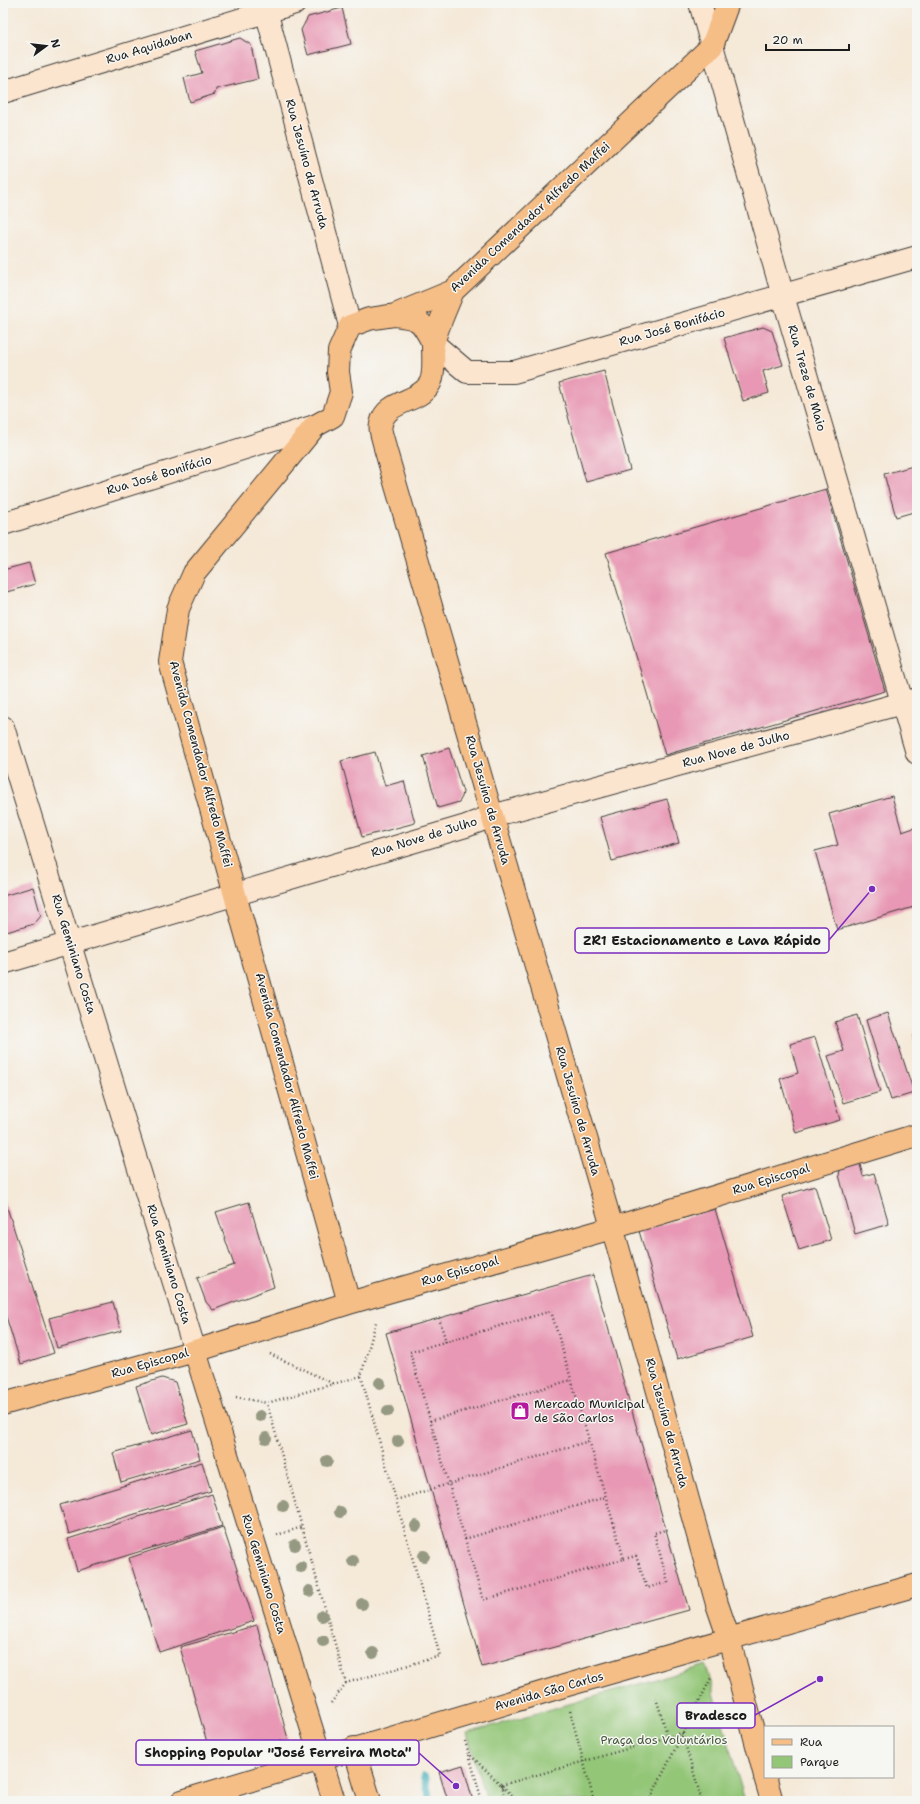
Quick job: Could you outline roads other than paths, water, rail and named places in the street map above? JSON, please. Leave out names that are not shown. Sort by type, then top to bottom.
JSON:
[{"type":"main road","name":"Avenida Comendador Alfredo Maffei","points":[[349,1303],[170,662],[178,609],[194,573],[315,426],[332,416],[341,392],[338,372],[339,351],[350,326],[369,318],[394,315],[453,291],[712,46],[728,3]]},
{"type":"main road","points":[[433,343],[453,291]]},
{"type":"main road","points":[[394,315],[412,317],[422,323],[433,343]]},
{"type":"main road","name":"Rua Jesuíno de Arruda","points":[[433,343],[433,367],[430,384],[419,394],[400,403],[388,411],[381,424],[385,448],[612,1228],[717,1604],[729,1639],[764,1773]]},
{"type":"main road","name":"Rua Episcopal","points":[[3,1404],[195,1351],[349,1303],[612,1228],[917,1135]]},
{"type":"main road","name":"Rua Geminiano Costa","points":[[195,1351],[334,1801]]},
{"type":"main road","name":"Avenida São Carlos","points":[[182,1801],[564,1686],[917,1585]]},
{"type":"main road","points":[[354,1748],[370,1801]]},
{"type":"main road","name":"Rua Jesuíno de Arruda","points":[[765,1778],[772,1801]]},
{"type":"street","name":"Rua Aquidaban","points":[[3,92],[265,7],[295,3]]},
{"type":"street","name":"Rua Treze de Maio","points":[[700,3],[783,296],[910,701],[917,753]]},
{"type":"street","name":"Rua Jesuíno de Arruda","points":[[265,7],[350,326]]},
{"type":"street","name":"Rua José Bonifácio","points":[[433,343],[467,372],[514,372],[917,257]]},
{"type":"street","name":"Rua José Bonifácio","points":[[3,524],[315,426]]},
{"type":"street","name":"Rua Nove de Julho","points":[[3,963],[466,826],[492,816],[910,701]]},
{"type":"street","name":"Rua Geminiano Costa","points":[[3,727],[195,1351]]},
{"type":"waterway","points":[[424,1777],[430,1801]]},
{"type":"place","name":"ZR1 Estacionamento e Lava Rápido","points":[[872,889]]},
{"type":"place","name":"Mercado Municipal de São Carlos","points":[[520,1411]]},
{"type":"place","name":"Bradesco","points":[[820,1679]]},
{"type":"place","name":"Shopping Popular \"José Ferreira Mota\"","points":[[456,1786]]},
{"type":"park label","name":"Praça dos Voluntários","points":[[664,1740]]}]
